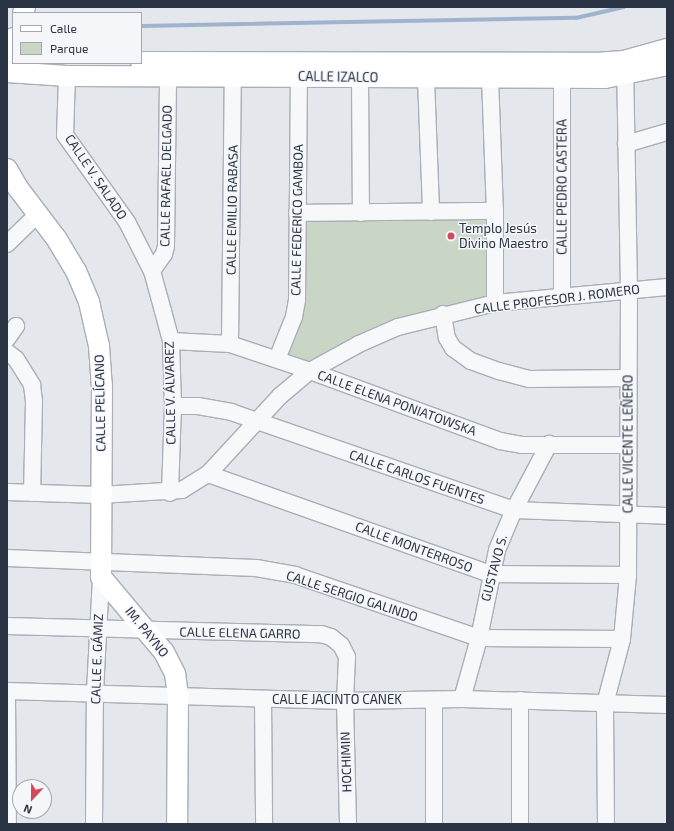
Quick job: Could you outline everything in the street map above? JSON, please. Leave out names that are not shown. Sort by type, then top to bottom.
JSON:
[{"type":"main road","points":[[7,52],[12,40]]},
{"type":"main road","name":"CALLE IZALCO","points":[[142,62],[595,63],[625,68],[667,49]]},
{"type":"main road","name":"CALLE IZALCO","points":[[7,72],[67,76],[360,77],[426,79],[490,77],[562,78],[625,68],[667,64]]},
{"type":"main road","name":"CALLE PELÍCANO","points":[[7,169],[18,188],[38,214],[76,271],[89,302],[99,346],[103,415],[100,495]]},
{"type":"main road","name":"CALLE E. GÁMIZ","points":[[100,495],[100,569]]},
{"type":"main road","name":"IM. PAYNO","points":[[100,569],[171,664],[178,695],[177,824]]},
{"type":"street","name":"CALLE VICENTE LEÑERO","points":[[606,824],[605,704],[622,639],[628,574],[627,378],[629,289],[625,68]]},
{"type":"street","name":"CALLE V. SALADO","points":[[67,76],[65,135],[123,216],[152,271]]},
{"type":"street","name":"CALLE RAFAEL DELGADO","points":[[152,271],[164,254],[166,246],[168,76]]},
{"type":"street","name":"CALLE EMILIO RABASA","points":[[230,344],[233,77]]},
{"type":"street","name":"CALLE FEDERICO GAMBOA","points":[[277,359],[294,317],[297,300],[299,77]]},
{"type":"street","points":[[360,77],[361,213]]},
{"type":"street","points":[[490,77],[495,211],[495,303]]},
{"type":"street","name":"CALLE PEDRO CASTERA","points":[[562,78],[562,296]]},
{"type":"street","points":[[426,79],[431,212]]},
{"type":"street","points":[[626,144],[667,132]]},
{"type":"street","points":[[297,213],[495,211]]},
{"type":"street","points":[[7,244],[38,214]]},
{"type":"street","name":"CALLE V. ÁLVAREZ","points":[[152,271],[171,342],[173,406],[170,493]]},
{"type":"street","name":"CALLE PROFESOR J. ROMERO","points":[[7,492],[100,495],[170,493],[194,485],[208,474],[256,421],[310,371],[359,344],[398,327],[443,314],[495,303],[629,289],[667,287]]},
{"type":"street","points":[[443,314],[447,338],[454,348],[471,361],[499,371],[529,379],[627,378]]},
{"type":"street","points":[[7,339],[16,326]]},
{"type":"street","name":"CALLE ELENA PONIATOWSKA","points":[[171,342],[230,344],[277,359],[500,441],[522,445],[627,445]]},
{"type":"street","points":[[7,352],[16,358],[32,385],[34,401],[32,493]]},
{"type":"street","name":"CALLE CARLOS FUENTES","points":[[173,406],[214,409],[256,421],[514,510],[667,516]]},
{"type":"street","name":"GUSTAVO S.","points":[[462,699],[479,638],[497,550],[514,510],[549,444]]},
{"type":"street","name":"CALLE MONTERROSO","points":[[208,474],[491,574],[628,574]]},
{"type":"street","name":"CALLE SERGIO GALINDO","points":[[7,558],[100,569],[276,571],[479,638],[622,639]]},
{"type":"street","name":"CALLE E. GÁMIZ","points":[[94,824],[95,692],[100,569]]},
{"type":"street","name":"CALLE ELENA GARRO","points":[[7,626],[321,634],[331,637],[341,645],[347,657],[345,700]]},
{"type":"street","name":"CALLE JACINTO CANEK","points":[[7,691],[95,692],[263,699],[462,699],[605,704],[667,704]]},
{"type":"street","points":[[7,696],[8,824]]},
{"type":"street","points":[[263,699],[264,824]]},
{"type":"street","name":"HOCHIMIN","points":[[345,700],[348,824]]},
{"type":"street","points":[[434,700],[434,824]]},
{"type":"street","points":[[520,700],[520,824]]},
{"type":"green space","points":[[487,219],[486,297],[388,321],[349,339],[307,363],[287,357],[301,314],[302,221]]},
{"type":"waterway","points":[[142,26],[576,18],[624,7]]},
{"type":"place","name":"Templo Jesús Divino Maestro","points":[[451,236]]}]
